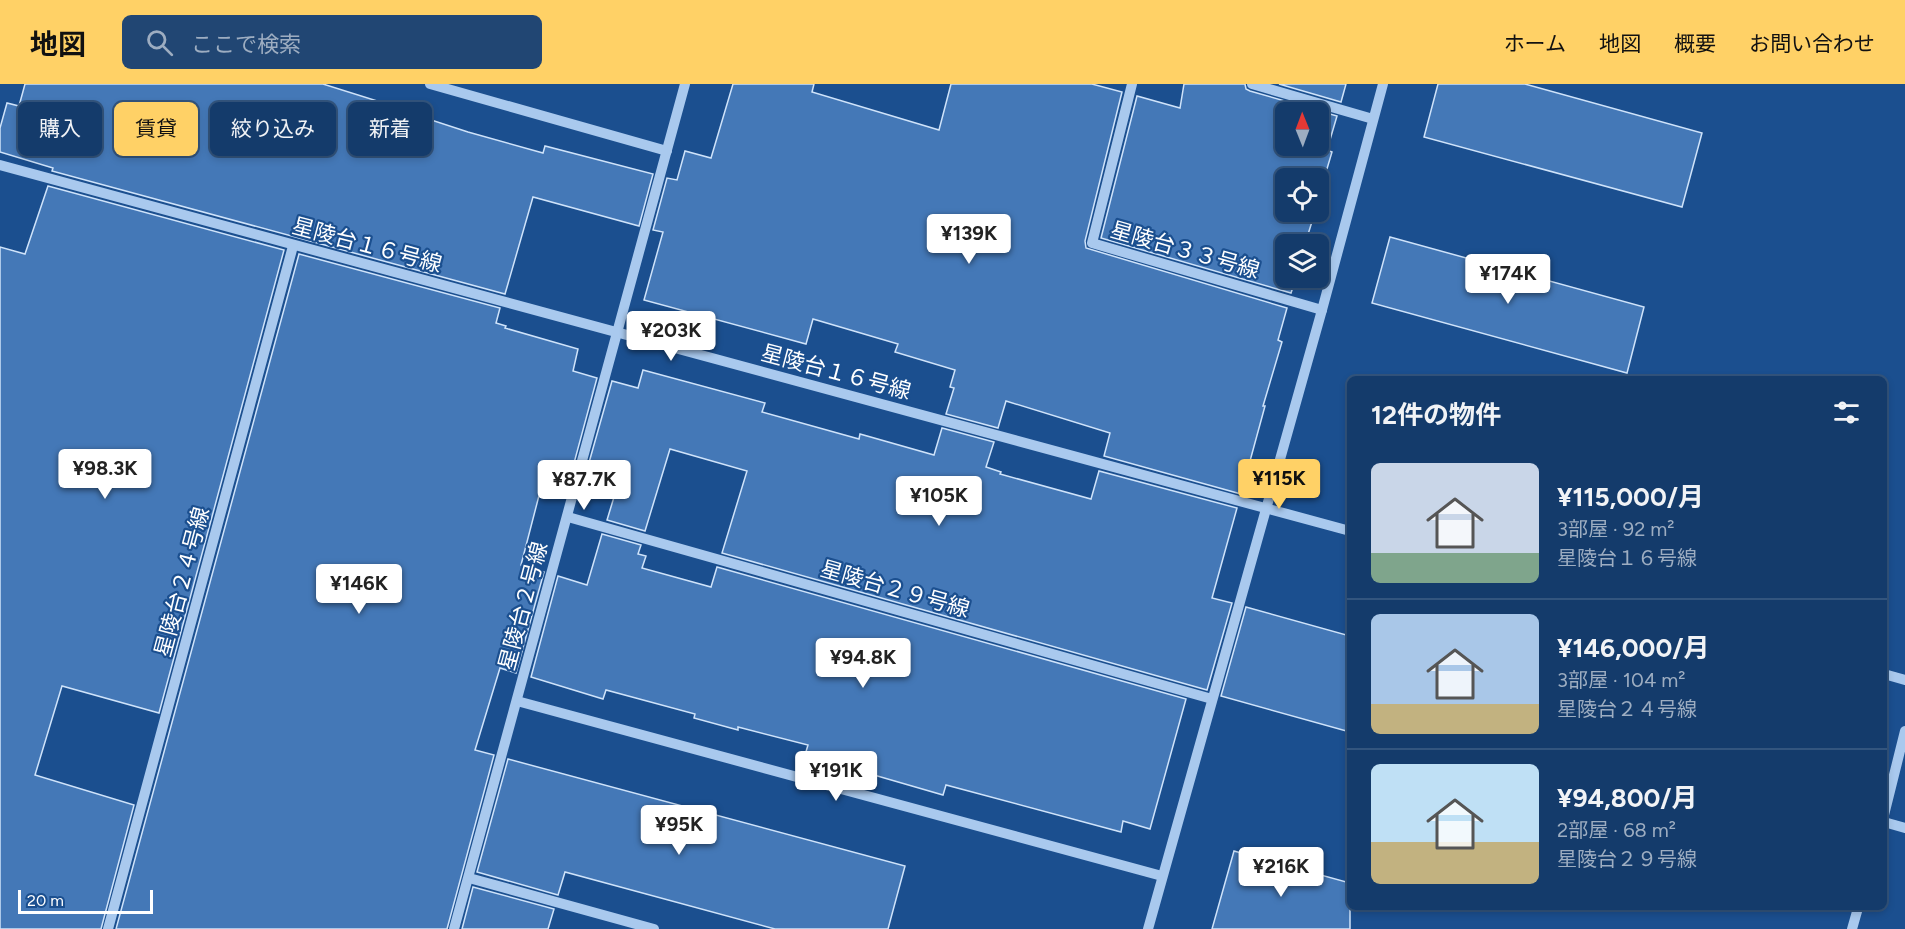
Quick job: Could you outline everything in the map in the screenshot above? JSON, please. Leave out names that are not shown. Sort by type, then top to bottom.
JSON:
[{"type":"street","points":[[430,84],[667,151]]},
{"type":"street","name":"星陵台２号線","points":[[454,929],[685,84]]},
{"type":"street","name":"星陵台３３号線","points":[[1132,84],[1092,243],[1322,310]]},
{"type":"street","points":[[1252,84],[1373,119]]},
{"type":"street","points":[[1148,929],[1383,84]]},
{"type":"street","name":"星陵台１６号線","points":[[0,165],[1347,530]]},
{"type":"street","name":"星陵台２４号線","points":[[108,929],[293,246]]},
{"type":"street","name":"星陵台２９号線","points":[[568,517],[1212,699]]},
{"type":"street","points":[[1887,675],[1905,680]]},
{"type":"street","points":[[517,701],[1162,876]]},
{"type":"street","points":[[1887,803],[1905,731]]},
{"type":"street","points":[[1887,823],[1905,828]]},
{"type":"street","points":[[469,878],[654,929]]},
{"type":"street","points":[[1852,929],[1857,910]]},
{"type":"building","points":[[25,84],[323,84],[380,102],[348,102],[348,156],[432,156],[432,120],[543,153],[545,146],[653,174],[639,226],[533,197],[505,294],[52,171],[53,168],[0,152],[0,128],[7,103],[18,106],[18,156],[102,156],[102,102],[20,102]]},
{"type":"building","points":[[733,84],[814,84],[812,92],[939,130],[951,84],[1092,84],[1122,92],[1085,241],[1086,248],[1287,308],[1278,340],[1282,342],[1241,494],[1104,456],[1110,433],[1006,401],[998,428],[946,414],[954,388],[950,387],[955,370],[895,352],[898,344],[813,319],[806,344],[644,300],[663,232],[653,230],[667,178],[677,180],[685,151],[711,158]]},
{"type":"building","points":[[1184,84],[1245,84],[1246,89],[1250,91],[1288,102],[1275,102],[1275,156],[1329,156],[1329,151],[1332,152],[1327,168],[1275,168],[1275,222],[1312,222],[1308,234],[1275,234],[1275,288],[1293,288],[1291,293],[1101,238],[1137,96],[1180,108]]},
{"type":"building","points":[[1279,84],[1346,84],[1341,102]]},
{"type":"building","points":[[1438,84],[1525,84],[1702,133],[1682,207],[1424,137]]},
{"type":"building","points":[[1329,114],[1337,116],[1329,143]]},
{"type":"building","points":[[48,186],[284,250],[159,713],[62,686],[35,775],[134,805],[101,929],[0,929],[0,247],[25,254]]},
{"type":"building","points":[[1390,237],[1644,307],[1627,373],[1372,303]]},
{"type":"building","points":[[299,254],[500,308],[496,323],[506,326],[505,328],[578,349],[573,371],[597,378],[567,489],[542,484],[521,565],[544,572],[516,673],[500,668],[475,750],[494,755],[447,929],[116,929]]},
{"type":"building","points":[[643,370],[765,403],[762,412],[859,439],[860,434],[934,455],[942,428],[994,442],[986,467],[1001,472],[1000,474],[1091,499],[1099,471],[1237,508],[1212,598],[1232,603],[1207,690],[722,553],[747,471],[670,449],[645,531],[607,520],[614,497],[581,491],[612,381],[638,388]]},
{"type":"building","points":[[602,534],[641,545],[638,554],[646,556],[642,568],[711,587],[717,567],[1186,699],[1150,829],[1123,821],[1121,832],[946,785],[943,795],[805,755],[808,745],[738,727],[738,730],[694,718],[695,714],[606,690],[603,699],[531,677],[558,576],[587,585]]},
{"type":"building","points":[[1246,607],[1347,635],[1347,731],[1221,696]]},
{"type":"building","points":[[508,759],[905,866],[888,929],[775,929],[565,872],[558,895],[477,872]]},
{"type":"building","points":[[1234,851],[1347,882],[1350,929],[1212,929]]},
{"type":"building","points":[[473,887],[554,909],[548,929],[462,929]]}]
